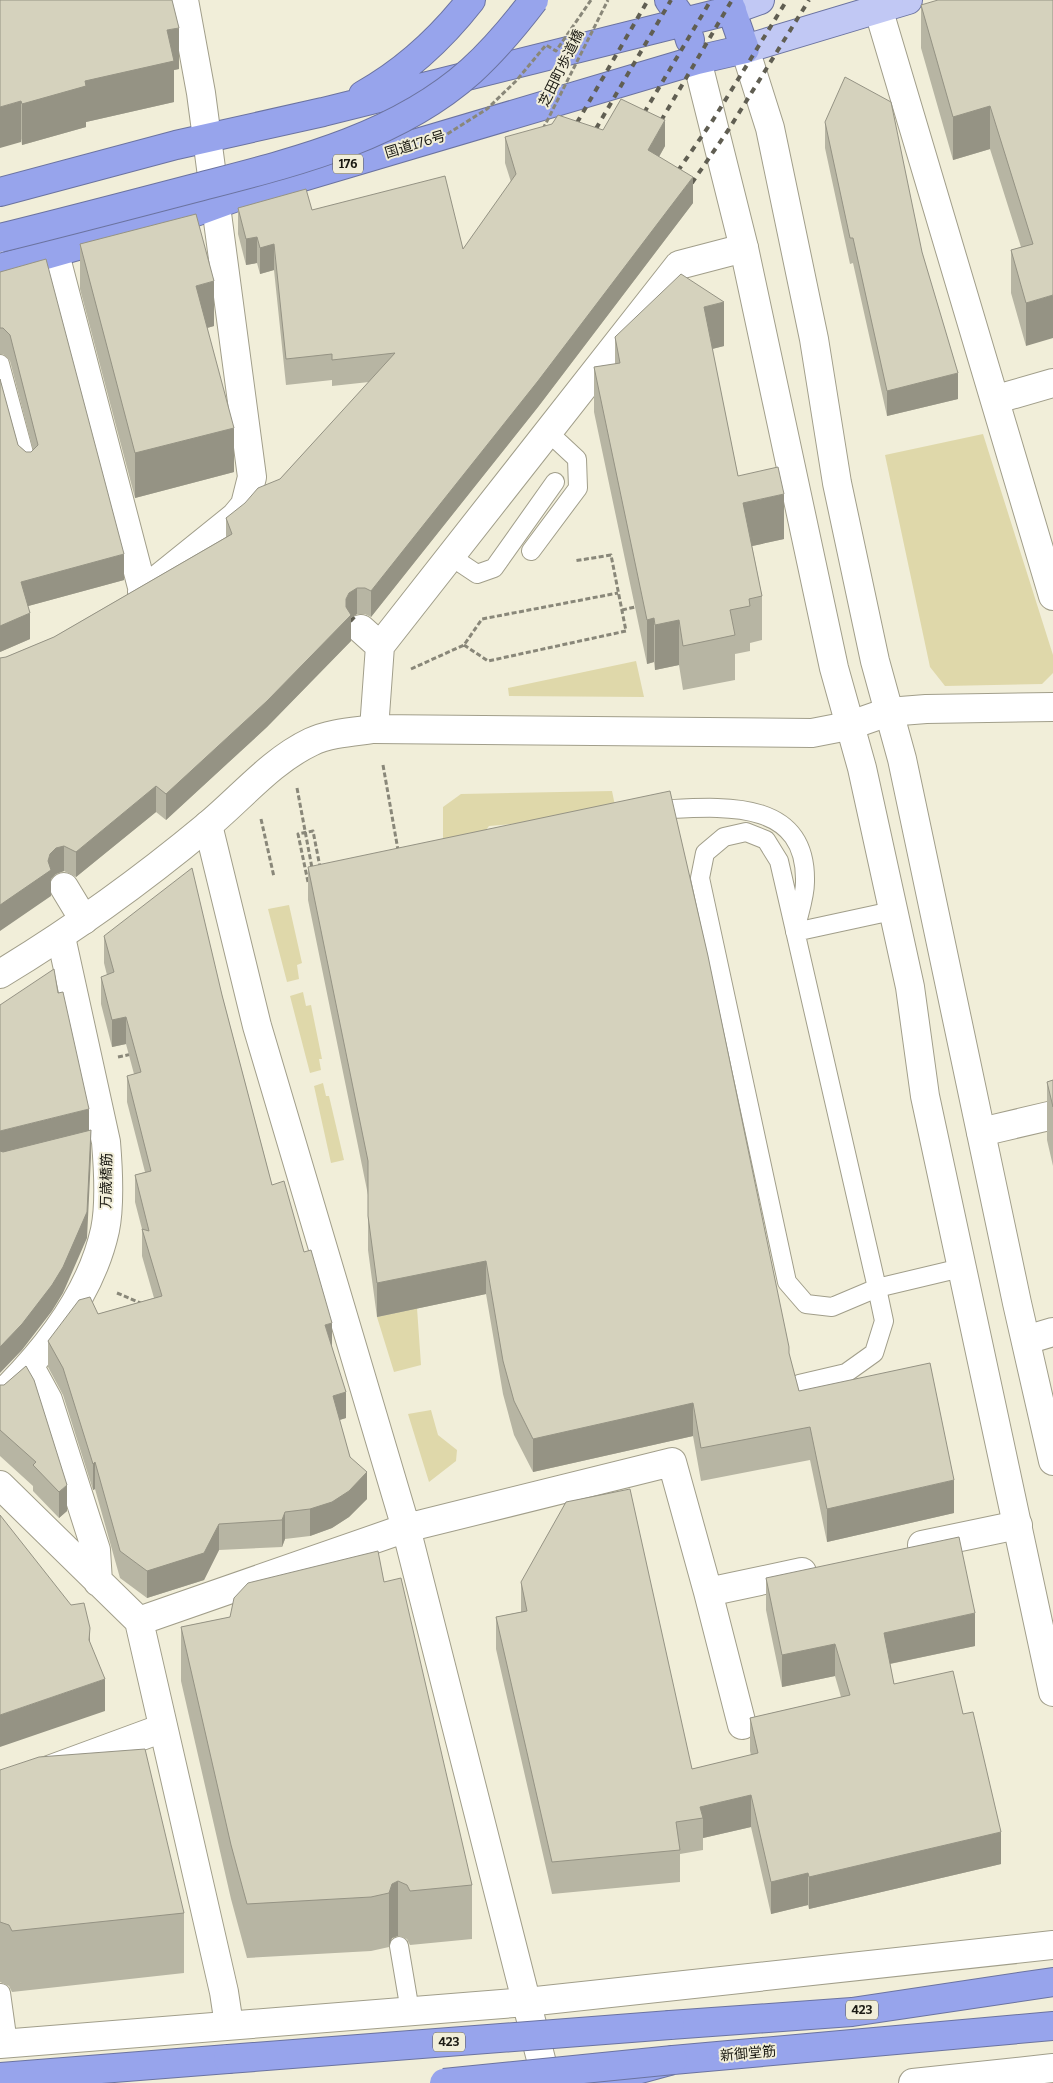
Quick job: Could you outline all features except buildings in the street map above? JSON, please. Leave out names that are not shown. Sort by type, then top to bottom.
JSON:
[{"type":"highway","points":[[344,106],[375,88],[429,46],[454,22],[471,0]]},
{"type":"highway","name":"国道176号","points":[[0,238],[280,166],[372,134],[427,102],[470,72],[507,35],[534,0]]},
{"type":"highway","points":[[670,0],[685,23],[697,60]]},
{"type":"highway","points":[[0,192],[207,138],[685,23],[730,5],[745,49]]},
{"type":"highway","name":"国道176号","points":[[0,268],[217,216],[252,192],[697,60],[745,49]]},
{"type":"highway","name":"423","points":[[0,2077],[670,2024],[852,2012],[1053,1982]]},
{"type":"highway","name":"新御堂筋","points":[[444,2083],[673,2060],[1053,2026]]},
{"type":"highway","points":[[589,2083],[673,2060]]},
{"type":"main road","points":[[730,5],[760,0]]},
{"type":"main road","points":[[745,49],[908,0]]},
{"type":"street","points":[[119,606],[143,591],[237,519],[245,506],[252,477],[207,138],[184,0]]},
{"type":"street","points":[[878,8],[997,399],[1053,596]]},
{"type":"street","points":[[745,49],[772,137],[814,339],[837,482],[888,712],[902,758],[1053,1461]]},
{"type":"street","points":[[697,60],[744,248],[848,726],[862,768],[910,987],[926,1096],[961,1268],[1053,1692]]},
{"type":"street","points":[[374,729],[371,637],[450,556],[679,266],[744,248]]},
{"type":"street","points":[[55,254],[143,591]]},
{"type":"street","points":[[997,399],[1053,383]]},
{"type":"street","points":[[0,974],[61,937],[84,920],[208,826],[262,776],[289,755],[311,742],[340,733],[374,729],[812,733],[848,726],[888,712],[926,708],[1053,707]]},
{"type":"street","points":[[208,826],[257,1026],[406,1528],[547,2083]]},
{"type":"street","points":[[64,887],[84,920]]},
{"type":"street","name":"万歳橋筋","points":[[0,1396],[30,1367],[88,1281],[105,1229],[108,1160],[97,1144],[90,1064],[61,937]]},
{"type":"street","points":[[981,1132],[1053,1115]]},
{"type":"street","points":[[1026,1340],[1053,1332]]},
{"type":"street","points":[[30,1367],[48,1400],[96,1550],[98,1582]]},
{"type":"street","points":[[139,1621],[406,1528],[672,1462],[742,1725]]},
{"type":"street","points":[[0,1485],[139,1621],[224,1992],[229,2025]]},
{"type":"street","points":[[902,1550],[1018,1525]]},
{"type":"street","points":[[708,1592],[824,1567]]},
{"type":"street","points":[[0,1788],[162,1728]]},
{"type":"street","points":[[4,2043],[527,2002],[1053,1945]]},
{"type":"street","points":[[913,2083],[1053,2068]]},
{"type":"lane","points":[[0,364],[28,468]]},
{"type":"lane","points":[[531,551],[578,488],[577,459],[547,431]]},
{"type":"lane","points":[[450,556],[477,574],[494,568],[555,482]]},
{"type":"lane","points":[[633,811],[732,808],[765,815],[791,832],[804,859],[805,884],[795,932]]},
{"type":"lane","points":[[799,1384],[846,1373],[874,1353],[884,1321],[877,1288],[779,861],[766,840],[746,832],[724,837],[706,853],[700,878],[787,1282],[806,1304],[832,1307],[877,1288],[961,1268]]},
{"type":"lane","points":[[795,932],[892,911]]},
{"type":"lane","points":[[399,1946],[410,2011]]},
{"type":"lane","points":[[1,1993],[4,2043]]},
{"type":"path","points":[[441,138],[486,109],[516,81],[546,45],[556,52],[591,0]]},
{"type":"path","name":"芝田町歩道橋","points":[[539,137],[608,0]]},
{"type":"path","points":[[464,645],[488,660],[626,631],[611,554],[574,561]]},
{"type":"path","points":[[408,670],[464,645],[482,619],[618,593]]},
{"type":"path","points":[[622,610],[635,607]]},
{"type":"path","points":[[382,765],[398,852]]},
{"type":"path","points":[[296,784],[313,872]]},
{"type":"path","points":[[260,818],[274,877]]},
{"type":"path","points":[[308,882],[298,834],[313,831],[321,871]]},
{"type":"path","points":[[90,1064],[136,1053]]},
{"type":"path","points":[[88,1281],[150,1307]]},
{"type":"shaded area","points":[[983,434],[1053,655],[1053,673],[1042,684],[945,686],[930,667],[885,455]]},
{"type":"shaded area","points":[[636,661],[644,697],[509,696],[508,688]]},
{"type":"shaded area","points":[[612,791],[619,825],[534,822],[489,826],[469,853],[443,853],[443,807],[461,794]]},
{"type":"shaded area","points":[[289,905],[302,963],[297,965],[299,979],[287,982],[268,909]]},
{"type":"shaded area","points":[[303,992],[306,1006],[311,1005],[322,1059],[319,1059],[321,1070],[310,1073],[290,996]]},
{"type":"shaded area","points":[[323,1083],[326,1096],[329,1096],[344,1160],[331,1163],[314,1086]]},
{"type":"shaded area","points":[[417,1308],[421,1365],[394,1372],[377,1317]]},
{"type":"shaded area","points":[[431,1410],[438,1435],[457,1450],[456,1461],[429,1482],[408,1414]]},
{"type":"railway","points":[[571,133],[648,0]]},
{"type":"railway","points":[[590,139],[671,0]]},
{"type":"railway","points":[[638,123],[711,0]]},
{"type":"railway","points":[[655,131],[732,0]]},
{"type":"railway","points":[[671,181],[713,120],[787,0]]},
{"type":"railway","points":[[685,193],[729,129],[809,0]]},
{"type":"railway","points":[[342,630],[366,604]]}]
